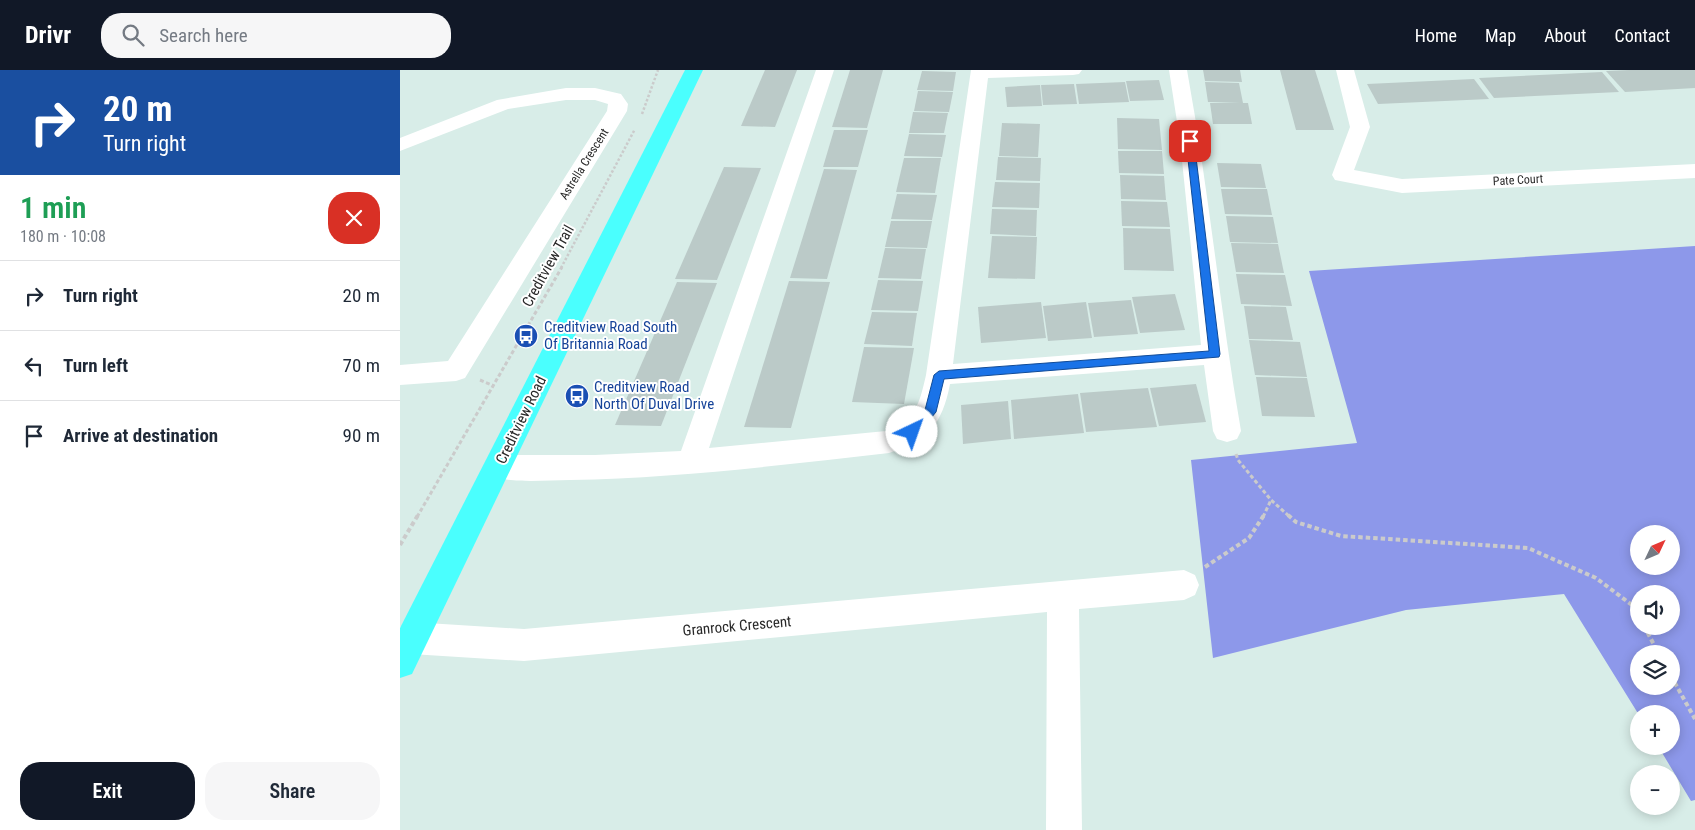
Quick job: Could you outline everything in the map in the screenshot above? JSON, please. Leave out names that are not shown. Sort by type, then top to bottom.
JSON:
[{"type":"main road","name":"Creditview Road","points":[[405,650],[498,467],[694,70]]},
{"type":"street","points":[[691,462],[825,70]]},
{"type":"street","points":[[498,467],[538,469],[691,462],[889,442],[912,432],[930,412],[939,375],[980,71],[1072,70]]},
{"type":"street","points":[[1178,70],[1190,141],[1215,354],[1227,431]]},
{"type":"street","name":"Pate Court","points":[[1345,70],[1360,127],[1342,175],[1402,186],[1695,171]]},
{"type":"street","name":"Astrella Crescent","points":[[400,145],[477,113],[520,101],[566,94],[595,94],[614,98],[618,104],[617,111],[456,371],[400,374]]},
{"type":"street","points":[[939,375],[1215,354]]},
{"type":"street","name":"Granrock Crescent","points":[[405,650],[524,645],[1184,585]]},
{"type":"street","points":[[1063,596],[1064,830]]},
{"type":"path","points":[[641,117],[658,70]]},
{"type":"path","name":"Creditview Trail","points":[[400,545],[499,378],[615,170],[636,126]]},
{"type":"path","points":[[1227,431],[1238,460],[1271,500],[1296,522],[1341,536],[1528,548],[1596,578],[1630,604]]},
{"type":"path","points":[[1184,585],[1216,558],[1238,546],[1255,532],[1271,500]]},
{"type":"path","points":[[1680,692],[1695,718]]},
{"type":"shaded area","points":[[1695,246],[1695,800],[1691,801],[1680,783],[1680,765],[1669,765],[1663,755],[1680,755],[1680,705],[1633,705],[1564,594],[1406,610],[1213,658],[1191,460],[1357,443],[1309,271]]},
{"type":"building","points":[[765,70],[797,70],[775,127],[741,126]]},
{"type":"building","points":[[850,70],[883,70],[867,128],[832,127]]},
{"type":"building","points":[[1203,70],[1240,70],[1242,82],[1205,81]]},
{"type":"building","points":[[1280,70],[1315,70],[1334,130],[1296,130]]},
{"type":"building","points":[[1695,70],[1695,88],[1625,92],[1606,71]]},
{"type":"building","points":[[922,71],[956,72],[953,91],[917,90]]},
{"type":"building","points":[[1602,72],[1619,92],[1494,98],[1479,78]]},
{"type":"building","points":[[1474,79],[1489,99],[1378,104],[1367,84]]},
{"type":"building","points":[[1159,80],[1164,100],[1130,101],[1126,81]]},
{"type":"building","points":[[1125,82],[1129,102],[1079,104],[1076,84]]},
{"type":"building","points":[[1205,82],[1239,83],[1243,103],[1248,103],[1252,124],[1213,124],[1210,103],[1240,102],[1208,102]]},
{"type":"building","points":[[1074,84],[1077,104],[1043,105],[1041,85]]},
{"type":"building","points":[[1040,85],[1042,106],[1007,107],[1005,87]]},
{"type":"building","points":[[918,91],[953,92],[949,112],[914,111]]},
{"type":"building","points":[[913,112],[948,113],[944,133],[909,133]]},
{"type":"building","points":[[1117,118],[1159,119],[1162,150],[1118,149]]},
{"type":"building","points":[[1002,123],[1040,124],[1038,157],[999,156]]},
{"type":"building","points":[[834,130],[868,130],[858,167],[823,167]]},
{"type":"building","points":[[909,134],[946,135],[942,157],[904,156]]},
{"type":"building","points":[[1118,151],[1162,151],[1164,174],[1119,173]]},
{"type":"building","points":[[998,157],[1041,158],[1040,181],[996,180]]},
{"type":"building","points":[[904,158],[941,158],[935,193],[896,192]]},
{"type":"building","points":[[1217,163],[1261,164],[1266,188],[1221,187]]},
{"type":"building","points":[[724,167],[761,168],[717,280],[675,279]]},
{"type":"building","points":[[824,169],[857,170],[827,279],[790,278]]},
{"type":"building","points":[[1120,175],[1164,176],[1166,200],[1121,199]]},
{"type":"building","points":[[995,182],[1040,183],[1039,208],[992,207]]},
{"type":"building","points":[[1221,189],[1267,189],[1272,215],[1225,214]]},
{"type":"building","points":[[897,194],[937,195],[932,220],[891,219]]},
{"type":"building","points":[[1121,201],[1167,202],[1170,227],[1122,226]]},
{"type":"building","points":[[992,209],[1037,210],[1036,236],[990,234]]},
{"type":"building","points":[[1226,216],[1273,217],[1278,243],[1230,242]]},
{"type":"building","points":[[891,221],[932,221],[927,248],[885,247]]},
{"type":"building","points":[[1123,228],[1170,229],[1174,271],[1124,270]]},
{"type":"building","points":[[992,236],[1037,237],[1035,279],[988,278]]},
{"type":"building","points":[[1231,243],[1278,244],[1284,273],[1236,272]]},
{"type":"building","points":[[885,248],[926,249],[921,279],[878,278]]},
{"type":"building","points":[[1236,274],[1285,275],[1292,306],[1241,304]]},
{"type":"building","points":[[878,280],[923,281],[918,311],[871,310]]},
{"type":"building","points":[[789,281],[830,282],[791,428],[744,427]]},
{"type":"building","points":[[677,282],[717,283],[661,426],[615,425]]},
{"type":"building","points":[[1175,294],[1185,330],[1140,333],[1132,297]]},
{"type":"building","points":[[1131,300],[1138,334],[1094,337],[1088,303]]},
{"type":"building","points":[[1041,302],[1046,338],[981,343],[978,307]]},
{"type":"building","points":[[1086,302],[1092,338],[1048,341],[1043,306]]},
{"type":"building","points":[[1244,306],[1286,307],[1293,340],[1249,339]]},
{"type":"building","points":[[872,312],[917,313],[912,346],[864,344]]},
{"type":"building","points":[[1249,340],[1300,342],[1307,377],[1255,375]]},
{"type":"building","points":[[864,347],[914,348],[904,404],[852,402]]},
{"type":"building","points":[[1256,377],[1307,378],[1315,417],[1262,416]]},
{"type":"building","points":[[1196,384],[1206,422],[1159,426],[1150,388]]},
{"type":"building","points":[[1148,388],[1157,427],[1086,432],[1080,393]]},
{"type":"building","points":[[1078,394],[1084,433],[1014,439],[1011,400]]},
{"type":"building","points":[[1008,401],[1011,439],[963,444],[961,405]]},
{"type":"place","name":"Creditview Road South Of Britannia Road","points":[[526,336]]},
{"type":"place","name":"Creditview Road North Of Duval Drive","points":[[577,396]]},
{"type":"route","points":[[912,432],[930,412],[939,375],[1215,354],[1190,141]]}]
